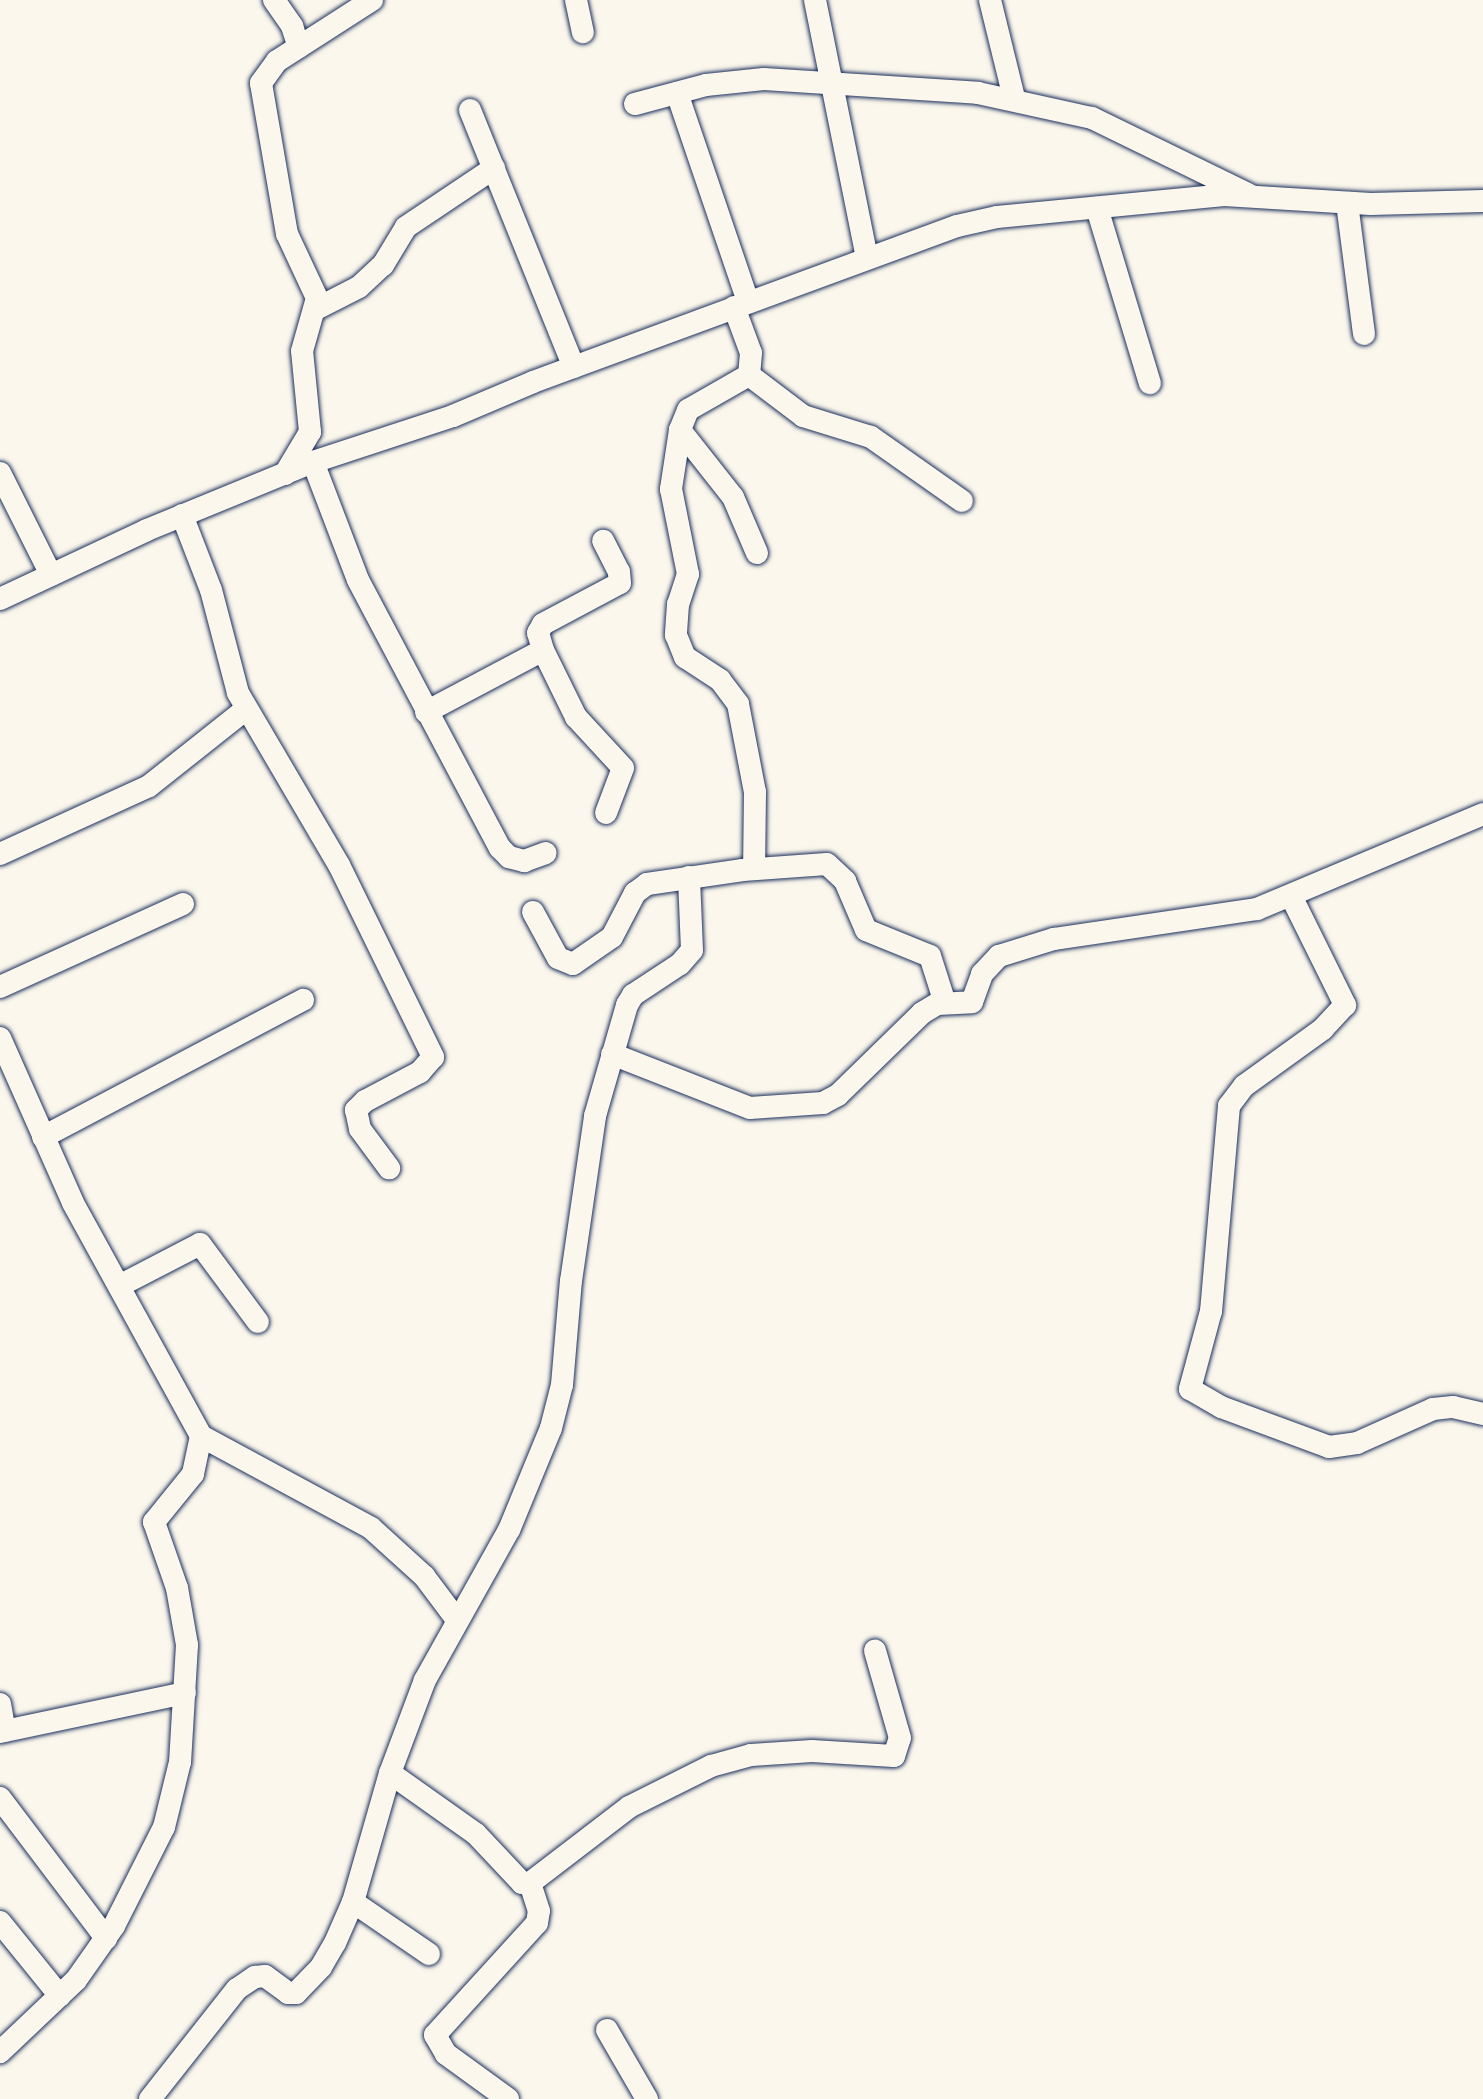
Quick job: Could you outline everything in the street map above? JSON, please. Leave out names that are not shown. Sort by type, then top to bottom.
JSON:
[{"type":"street","points":[[274,0],[292,26],[299,47]]},
{"type":"street","points":[[284,475],[310,432],[302,351],[316,309],[310,280],[287,234],[260,83],[264,73],[299,47],[372,0]]},
{"type":"street","points":[[576,0],[583,32]]},
{"type":"street","points":[[815,0],[867,256]]},
{"type":"street","points":[[990,0],[1014,98]]},
{"type":"street","points":[[635,104],[732,81],[832,82],[1014,98],[1092,118],[1250,195]]},
{"type":"street","points":[[676,92],[742,305],[750,353],[749,375]]},
{"type":"street","points":[[470,110],[574,367]]},
{"type":"street","points":[[316,309],[359,287],[383,265],[406,227],[494,168]]},
{"type":"street","points":[[0,599],[182,515],[314,462],[452,416],[909,240],[997,217],[1250,195],[1347,203],[1483,200]]},
{"type":"street","points":[[1347,203],[1364,334]]},
{"type":"street","points":[[1097,208],[1150,384]]},
{"type":"street","points":[[749,375],[688,410],[680,430],[670,489],[688,574],[678,604],[676,635],[684,657],[720,680],[738,704],[755,792],[754,869]]},
{"type":"street","points":[[749,375],[803,416],[870,437],[962,501]]},
{"type":"street","points":[[680,430],[732,497],[757,553]]},
{"type":"street","points":[[314,462],[358,580],[500,848],[509,857],[524,861],[546,853]]},
{"type":"street","points":[[0,473],[51,575]]},
{"type":"street","points":[[182,515],[204,567],[246,709],[324,837],[434,1057],[420,1072],[364,1101],[356,1110],[360,1130],[389,1168]]},
{"type":"street","points":[[603,541],[620,572],[620,583],[543,624],[538,632],[576,717],[623,768],[606,814]]},
{"type":"street","points":[[426,712],[543,650]]},
{"type":"street","points":[[0,854],[150,786],[246,709]]},
{"type":"street","points":[[612,1054],[750,1108],[823,1103],[838,1094],[922,1012],[945,1002],[958,1006],[972,1002],[990,962],[1016,949],[1120,928],[1238,914],[1291,896],[1483,814]]},
{"type":"street","points":[[533,912],[558,958],[573,964],[612,937],[640,888],[754,869],[827,864],[835,868],[866,930],[930,956],[945,1002]]},
{"type":"street","points":[[150,2099],[226,2000],[247,1981],[265,1976],[288,1993],[305,1986],[321,1968],[353,1902],[390,1774],[425,1680],[516,1514],[554,1416],[564,1368],[571,1282],[595,1116],[633,995],[680,964],[692,950],[689,878]]},
{"type":"street","points":[[1291,896],[1345,1005],[1323,1029],[1244,1086],[1229,1106],[1211,1310],[1190,1390],[1209,1402],[1329,1447],[1357,1443],[1433,1409],[1483,1414]]},
{"type":"street","points":[[0,987],[183,904]]},
{"type":"street","points":[[43,1137],[303,1000]]},
{"type":"street","points":[[0,1038],[43,1137],[201,1436],[371,1528],[424,1576],[457,1620]]},
{"type":"street","points":[[119,1286],[200,1244],[258,1322]]},
{"type":"street","points":[[0,2052],[60,1996],[106,1938],[164,1827],[180,1762],[184,1616],[154,1522],[193,1474],[201,1436]]},
{"type":"street","points":[[390,1774],[476,1834],[522,1883],[530,1884],[629,1807],[711,1766],[751,1755],[812,1751],[894,1756],[900,1738],[875,1651]]},
{"type":"street","points":[[0,1704],[2,1731],[184,1693]]},
{"type":"street","points":[[0,1798],[106,1938]]},
{"type":"street","points":[[508,2099],[446,2054],[435,2035],[538,1923],[540,1911],[530,1884]]},
{"type":"street","points":[[353,1902],[430,1954]]},
{"type":"street","points":[[0,1922],[60,1996]]},
{"type":"street","points":[[607,2030],[647,2099]]}]
